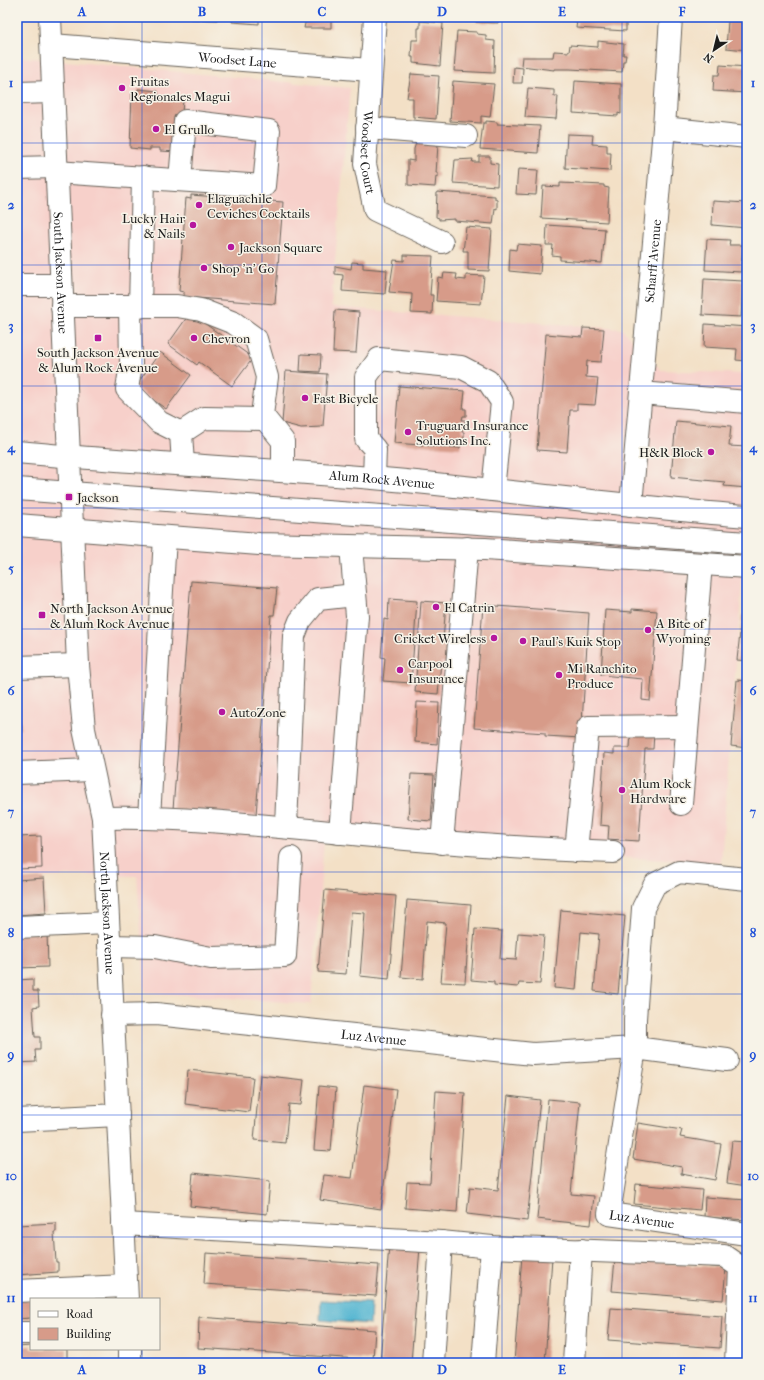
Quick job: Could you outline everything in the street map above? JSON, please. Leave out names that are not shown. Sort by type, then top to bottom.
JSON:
[{"type":"main road","name":"South Jackson Avenue","points":[[50,17],[72,529]]},
{"type":"main road","points":[[370,70],[375,17]]},
{"type":"main road","name":"Scharff Avenue","points":[[631,506],[664,128],[671,17]]},
{"type":"main road","name":"Woodset Lane","points":[[52,45],[370,70]]},
{"type":"main road","name":"Woodset Court","points":[[370,70],[365,164],[375,210],[442,242]]},
{"type":"main road","points":[[17,93],[53,92]]},
{"type":"main road","points":[[17,168],[56,170],[180,180],[264,186],[269,131],[185,121],[180,180]]},
{"type":"main road","points":[[367,128],[466,136]]},
{"type":"main road","points":[[664,128],[747,137]]},
{"type":"main road","points":[[143,177],[132,364],[127,389],[159,422],[181,433]]},
{"type":"main road","points":[[17,285],[62,296],[135,307],[176,306],[201,310],[234,323],[256,339],[267,377],[262,415],[284,442],[283,471]]},
{"type":"main road","points":[[374,478],[375,449],[366,439],[365,388],[366,377],[379,359],[461,367],[488,381],[502,402],[493,490]]},
{"type":"main road","points":[[641,393],[747,402]]},
{"type":"main road","points":[[181,433],[204,418],[265,419]]},
{"type":"main road","points":[[181,433],[183,464]]},
{"type":"main road","name":"Alum Rock Avenue","points":[[17,452],[69,458],[183,464],[374,478],[631,506],[747,516]]},
{"type":"main road","points":[[17,489],[747,543]]},
{"type":"main road","points":[[17,525],[258,544],[351,547],[468,548],[747,567]]},
{"type":"main road","name":"North Jackson Avenue","points":[[72,529],[78,665],[84,729],[103,818],[127,1293]]},
{"type":"main road","points":[[149,818],[165,537]]},
{"type":"main road","points":[[340,833],[357,616],[351,547]]},
{"type":"main road","points":[[442,843],[468,548]]},
{"type":"main road","points":[[681,804],[701,564]]},
{"type":"main road","points":[[286,826],[294,636],[300,620],[318,599],[354,595]]},
{"type":"main road","points":[[17,667],[78,665]]},
{"type":"main road","points":[[576,851],[588,727],[687,726]]},
{"type":"main road","points":[[17,773],[92,770]]},
{"type":"main road","points":[[103,818],[149,818],[286,826],[442,843],[613,852]]},
{"type":"main road","points":[[109,946],[155,947],[211,958],[285,956],[291,858]]},
{"type":"main road","name":"Luz Avenue","points":[[747,878],[679,872],[655,884],[644,908],[635,1019],[635,1048],[609,1214],[747,1234]]},
{"type":"main road","points":[[17,927],[108,923]]},
{"type":"main road","name":"Luz Avenue","points":[[112,1015],[156,1014],[533,1054],[635,1048]]},
{"type":"main road","points":[[635,1048],[728,1060]]},
{"type":"main road","points":[[17,1120],[118,1115]]},
{"type":"main road","points":[[123,1224],[441,1242],[492,1247],[724,1256],[740,1267],[736,1363]]},
{"type":"main road","points":[[433,1363],[441,1242]]},
{"type":"main road","points":[[483,1363],[492,1247]]},
{"type":"main road","points":[[574,1363],[580,1250]]},
{"type":"main road","points":[[17,1291],[127,1293]]},
{"type":"main road","points":[[17,1333],[30,1333]]},
{"type":"main road","points":[[130,1350],[130,1363]]},
{"type":"shaded area","points":[[17,17],[20,17],[22,57],[350,88],[331,307],[622,329],[661,370],[747,374],[747,514],[721,863],[324,841],[311,1004],[145,992],[137,876],[78,875],[17,879]]},
{"type":"water","points":[[321,1300],[371,1303],[370,1324],[320,1320]]},
{"type":"building","points":[[190,17],[218,17],[217,20],[190,19]]},
{"type":"building","points":[[233,17],[259,17],[259,24],[232,22]]},
{"type":"building","points":[[296,17],[331,17],[331,28],[304,28],[306,19]]},
{"type":"building","points":[[477,17],[499,17],[498,23],[476,22]]},
{"type":"building","points":[[574,17],[630,17],[630,20],[626,20],[626,31],[576,28],[577,21],[574,21]]},
{"type":"building","points":[[420,21],[443,23],[440,66],[413,63],[413,57],[411,57],[412,40],[418,40],[418,28],[420,28]]},
{"type":"building","points":[[728,21],[747,22],[747,50],[726,48]]},
{"type":"building","points":[[457,31],[477,32],[477,34],[486,35],[486,40],[495,41],[494,73],[454,71]]},
{"type":"building","points":[[598,41],[624,44],[623,55],[626,55],[625,61],[623,61],[622,72],[570,69],[554,70],[521,66],[522,57],[553,57],[554,51],[569,52],[570,45],[598,47]]},
{"type":"building","points":[[720,65],[747,67],[747,93],[713,91],[714,75],[719,75]]},
{"type":"building","points":[[514,67],[523,68],[522,83],[513,83]]},
{"type":"building","points":[[411,74],[439,76],[436,119],[413,117],[413,98],[407,98]]},
{"type":"building","points":[[453,81],[494,84],[490,117],[481,116],[481,123],[450,121]]},
{"type":"building","points":[[575,81],[621,84],[621,114],[618,113],[618,116],[573,113]]},
{"type":"building","points":[[528,88],[554,90],[554,96],[558,96],[556,119],[525,117]]},
{"type":"building","name":"El Grullo","points":[[138,89],[158,91],[158,98],[183,100],[179,152],[160,151],[160,148],[150,148],[150,150],[130,148],[132,93],[138,94]]},
{"type":"building","points":[[486,121],[497,122],[497,124],[540,126],[538,153],[480,149],[483,123],[486,123]]},
{"type":"building","points":[[567,134],[593,135],[592,144],[607,145],[607,153],[611,153],[610,171],[565,168]]},
{"type":"building","points":[[416,143],[438,145],[436,173],[438,173],[438,177],[436,176],[435,187],[408,185],[408,160],[414,161],[414,149]]},
{"type":"building","points":[[479,156],[490,156],[490,163],[498,164],[497,186],[453,183],[455,160],[473,159],[472,162],[479,162]]},
{"type":"building","points":[[518,169],[538,170],[536,195],[516,194]]},
{"type":"building","points":[[560,183],[604,185],[604,187],[609,188],[607,222],[541,218],[543,186],[560,187]]},
{"type":"building","points":[[437,192],[495,196],[495,199],[497,200],[497,209],[495,208],[493,224],[455,221],[455,219],[439,220],[439,218],[436,217]]},
{"type":"building","name":"Jackson Square","points":[[191,195],[283,202],[275,304],[184,297],[184,292],[179,291],[186,198],[191,199]]},
{"type":"building","points":[[713,201],[747,203],[747,228],[712,225]]},
{"type":"building","points":[[547,225],[605,229],[602,263],[560,260],[560,256],[552,255],[553,245],[546,245]]},
{"type":"building","points":[[466,227],[492,229],[489,271],[468,270],[468,251],[463,251]]},
{"type":"building","points":[[707,239],[730,240],[729,245],[743,245],[741,272],[705,270]]},
{"type":"building","points":[[517,244],[542,246],[540,274],[509,271],[510,249],[516,250]]},
{"type":"building","points":[[404,255],[433,256],[430,295],[433,295],[432,314],[411,313],[412,294],[389,292],[394,260],[404,261]]},
{"type":"building","points":[[352,262],[363,263],[363,268],[387,270],[385,294],[342,291],[343,275],[335,274],[335,266],[351,269]]},
{"type":"building","points":[[444,273],[457,274],[456,279],[466,280],[466,275],[484,276],[481,304],[436,301],[438,277],[443,278]]},
{"type":"building","points":[[704,279],[743,281],[741,317],[702,315]]},
{"type":"building","points":[[335,310],[359,312],[356,353],[333,352]]},
{"type":"building","points":[[190,313],[253,358],[232,386],[199,362],[197,365],[168,344]]},
{"type":"building","points":[[705,324],[747,327],[747,361],[736,360],[737,349],[704,347]]},
{"type":"building","points":[[583,328],[604,329],[601,362],[587,361],[586,377],[598,378],[595,405],[577,404],[577,410],[570,410],[567,452],[537,450],[546,334],[582,337]]},
{"type":"building","name":"Chevron","points":[[160,352],[191,375],[166,409],[135,387]]},
{"type":"building","points":[[301,354],[321,355],[320,372],[300,371]]},
{"type":"building","name":"Fast Bicycle","points":[[286,371],[327,374],[323,426],[301,428],[282,423]]},
{"type":"building","points":[[399,386],[465,391],[463,409],[466,409],[466,416],[463,416],[462,420],[465,420],[465,428],[462,428],[462,432],[464,432],[464,439],[461,439],[460,448],[394,443]]},
{"type":"building","points":[[676,421],[731,426],[729,446],[747,447],[747,488],[724,486],[725,482],[671,477]]},
{"type":"building","name":"AutoZone","points":[[191,581],[277,588],[274,615],[271,615],[256,815],[173,809]]},
{"type":"building","points":[[389,599],[417,601],[411,683],[383,681],[385,658],[381,657],[384,619],[388,620]]},
{"type":"building","points":[[421,601],[446,603],[443,641],[448,641],[447,663],[441,662],[438,694],[415,692]]},
{"type":"building","points":[[483,605],[589,613],[581,738],[545,736],[545,733],[474,728]]},
{"type":"building","points":[[632,609],[657,611],[650,701],[642,700],[643,679],[601,675],[605,610],[632,612]]},
{"type":"building","points":[[742,615],[747,615],[747,661],[737,660]]},
{"type":"building","points":[[737,680],[747,681],[747,748],[731,746]]},
{"type":"building","points":[[17,693],[19,693],[21,729],[17,729]]},
{"type":"building","points":[[417,702],[439,703],[437,744],[415,742]]},
{"type":"building","name":"Alum Rock Hardware","points":[[631,730],[654,732],[653,749],[645,749],[639,841],[608,839],[609,826],[600,825],[604,753],[614,754],[614,748],[630,748]]},
{"type":"building","points":[[411,774],[434,775],[431,821],[408,819]]},
{"type":"building","points":[[41,836],[42,868],[17,869],[17,837]]},
{"type":"building","points":[[44,878],[46,913],[17,915],[17,880]]},
{"type":"building","points":[[325,890],[396,896],[389,979],[360,976],[365,913],[351,912],[346,974],[318,972]]},
{"type":"building","points":[[407,900],[471,905],[465,983],[441,982],[446,923],[427,921],[423,979],[401,977]]},
{"type":"building","points":[[561,910],[625,916],[618,994],[594,991],[599,934],[581,932],[576,990],[554,988]]},
{"type":"building","points":[[475,929],[502,931],[500,959],[516,960],[518,933],[544,935],[540,984],[519,983],[518,987],[494,985],[494,982],[471,980]]},
{"type":"building","points":[[47,932],[48,967],[17,968],[17,933]]},
{"type":"building","points":[[33,979],[33,991],[38,991],[39,1006],[33,1007],[35,1037],[40,1037],[40,1050],[35,1050],[36,1062],[17,1063],[17,980]]},
{"type":"building","points":[[188,1070],[253,1077],[249,1112],[185,1104]]},
{"type":"building","points":[[260,1075],[304,1080],[301,1105],[289,1104],[285,1143],[254,1140]]},
{"type":"building","points":[[364,1085],[396,1089],[381,1209],[320,1200],[324,1175],[352,1178]]},
{"type":"building","points":[[319,1086],[336,1088],[331,1151],[314,1150]]},
{"type":"building","points":[[436,1091],[465,1093],[457,1212],[405,1208],[407,1182],[430,1183]]},
{"type":"building","points":[[508,1096],[540,1100],[527,1221],[467,1214],[470,1187],[498,1190]]},
{"type":"building","points":[[548,1099],[580,1102],[571,1194],[594,1196],[591,1225],[537,1219]]},
{"type":"building","points":[[638,1123],[682,1130],[680,1137],[721,1144],[715,1180],[681,1174],[682,1167],[633,1159]]},
{"type":"building","points":[[732,1141],[747,1142],[747,1186],[727,1183]]},
{"type":"building","points":[[193,1173],[270,1181],[267,1214],[190,1206]]},
{"type":"building","points":[[636,1184],[702,1190],[700,1210],[634,1204]]},
{"type":"building","points":[[705,1197],[747,1200],[747,1220],[704,1217]]},
{"type":"building","points":[[56,1223],[56,1232],[54,1232],[58,1272],[17,1275],[17,1225]]},
{"type":"building","points":[[389,1245],[420,1247],[411,1363],[380,1363]]},
{"type":"building","points":[[206,1253],[379,1265],[376,1296],[204,1284]]},
{"type":"building","points":[[522,1255],[552,1257],[545,1363],[514,1363]]},
{"type":"building","points":[[615,1259],[726,1268],[723,1300],[612,1291]]},
{"type":"building","points":[[17,1300],[30,1300],[30,1318],[17,1319]]},
{"type":"building","points":[[611,1308],[722,1316],[720,1348],[608,1340]]},
{"type":"building","points":[[199,1317],[375,1330],[373,1360],[198,1348]]},
{"type":"building","points":[[30,1346],[30,1350],[67,1350],[67,1363],[17,1363],[17,1347]]},
{"type":"place","name":"Fruitas Regionales Magui","points":[[122,88]]},
{"type":"place","name":"El Grullo","points":[[156,129]]},
{"type":"place","name":"Elaguachile Ceviches Cocktails","points":[[199,205]]},
{"type":"place","name":"Lucky Hair & Nails","points":[[193,225]]},
{"type":"place","name":"Jackson Square","points":[[231,247]]},
{"type":"place","name":"Shop 'n' Go","points":[[204,268]]},
{"type":"place","name":"South Jackson Avenue & Alum Rock Avenue","points":[[98,338]]},
{"type":"place","name":"Chevron","points":[[194,338]]},
{"type":"place","name":"Fast Bicycle","points":[[305,398]]},
{"type":"place","name":"Truguard Insurance Solutions Inc.","points":[[408,432]]},
{"type":"place","name":"H&R Block","points":[[711,452]]},
{"type":"place","name":"Jackson","points":[[69,497]]},
{"type":"place","name":"El Catrin","points":[[436,607]]},
{"type":"place","name":"North Jackson Avenue & Alum Rock Avenue","points":[[42,615]]},
{"type":"place","name":"A Bite of Wyoming","points":[[648,630]]},
{"type":"place","name":"Cricket Wireless","points":[[494,638]]},
{"type":"place","name":"Paul’s Kuik Stop","points":[[523,641]]},
{"type":"place","name":"Carpool Insurance","points":[[400,670]]},
{"type":"place","name":"Mi Ranchito Produce","points":[[559,675]]},
{"type":"place","name":"AutoZone","points":[[222,712]]},
{"type":"place","name":"Alum Rock Hardware","points":[[622,790]]}]
